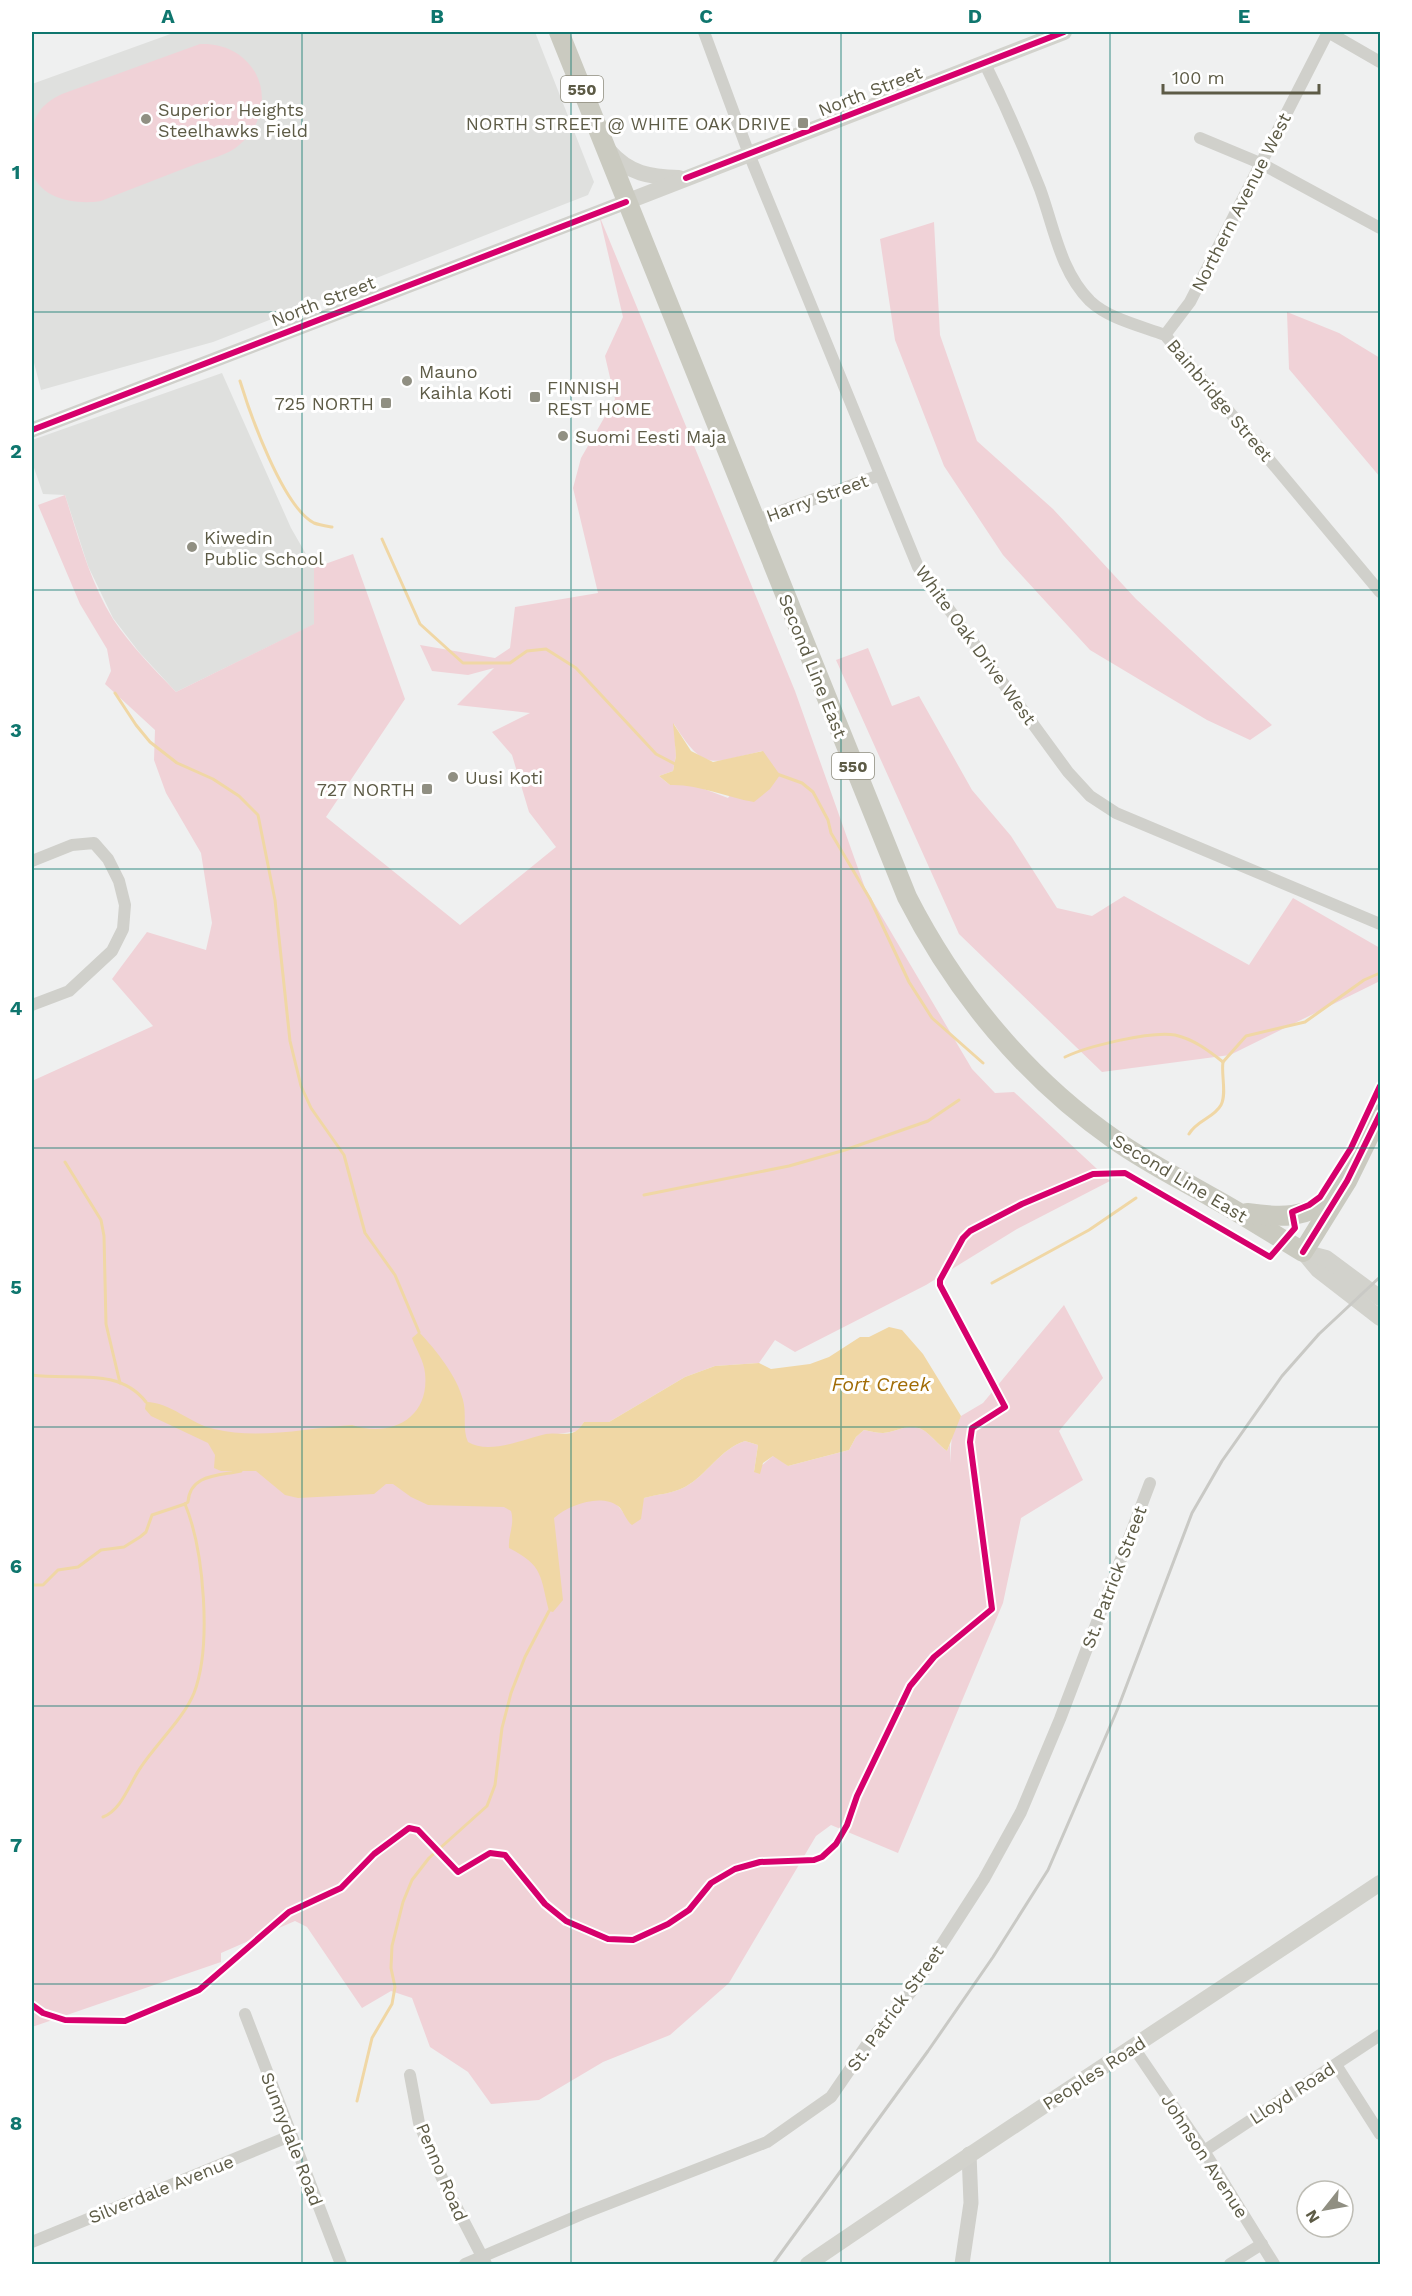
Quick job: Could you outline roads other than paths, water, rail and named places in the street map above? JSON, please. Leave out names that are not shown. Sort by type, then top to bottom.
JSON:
[{"type":"highway","name":"Second Line East","points":[[559,32],[907,897],[931,945],[956,983],[1009,1047],[1068,1103],[1113,1139],[1150,1163],[1238,1212],[1303,1252]]},
{"type":"highway","points":[[1303,1252],[1341,1191],[1380,1114]]},
{"type":"highway","points":[[1238,1212],[1279,1218],[1295,1216],[1323,1205],[1341,1191]]},
{"type":"main road","name":"North Street","points":[[626,202],[1064,32]]},
{"type":"main road","points":[[604,146],[618,162],[638,173],[686,178]]},
{"type":"main road","name":"Second Line East","points":[[1303,1252],[1326,1258],[1380,1298]]},
{"type":"main road","name":"Second Line East","points":[[1303,1252],[1318,1270],[1380,1318]]},
{"type":"main road","name":"Peoples Road","points":[[808,2265],[969,2154],[1134,2048],[1380,1883]]},
{"type":"street","name":"White Oak Drive West","points":[[704,32],[749,154],[918,567],[1068,772],[1090,796],[1116,813],[1380,924]]},
{"type":"street","points":[[1328,32],[1380,62]]},
{"type":"street","name":"Northern Avenue West","points":[[1165,335],[1190,302],[1328,32]]},
{"type":"street","name":"Bainbridge Street","points":[[984,62],[1014,120],[1044,200],[1051,228],[1074,283],[1092,303],[1116,316],[1165,335],[1380,592]]},
{"type":"street","points":[[1200,138],[1260,163],[1380,228]]},
{"type":"street","name":"North Street","points":[[32,430],[626,202]]},
{"type":"street","name":"Harry Street","points":[[754,521],[880,475]]},
{"type":"street","points":[[32,861],[72,845],[94,843],[108,859],[119,881],[125,905],[123,929],[112,951],[69,991],[32,1005]]},
{"type":"street","name":"St. Patrick Street","points":[[465,2265],[484,2261],[582,2214],[766,2142],[831,2097],[868,2043],[911,1992],[984,1879],[1021,1812],[1060,1719],[1150,1484]]},
{"type":"street","name":"Sunnydale Road","points":[[245,2014],[341,2265]]},
{"type":"street","name":"Lloyd Road","points":[[1204,2151],[1380,2035]]},
{"type":"street","name":"Johnson Avenue","points":[[1134,2048],[1204,2151],[1274,2265]]},
{"type":"street","points":[[1336,2065],[1380,2134]]},
{"type":"street","name":"Penno Road","points":[[410,2075],[419,2123],[444,2183],[484,2261]]},
{"type":"street","name":"Silverdale Avenue","points":[[32,2242],[290,2136]]},
{"type":"street","points":[[962,2265],[971,2203],[969,2154]]},
{"type":"street","points":[[1230,2265],[1262,2244]]},
{"type":"water","points":[[673,723],[691,751],[713,762],[763,751],[780,775],[770,789],[754,802],[702,789],[670,785],[659,776],[673,771],[676,756]]},
{"type":"water","name":"Fort Creek","points":[[889,1327],[902,1330],[923,1354],[961,1416],[947,1451],[928,1433],[916,1427],[883,1433],[864,1430],[856,1437],[849,1450],[788,1466],[773,1456],[763,1463],[760,1474],[754,1472],[758,1445],[745,1441],[728,1450],[685,1487],[670,1493],[644,1498],[641,1519],[632,1525],[620,1508],[611,1502],[594,1501],[576,1505],[554,1518],[563,1600],[553,1612],[549,1611],[542,1580],[535,1567],[509,1548],[512,1516],[511,1511],[504,1507],[428,1505],[411,1497],[393,1484],[386,1484],[374,1494],[298,1498],[285,1495],[256,1471],[221,1471],[214,1468],[215,1455],[208,1443],[151,1416],[145,1409],[146,1402],[155,1403],[172,1409],[197,1423],[231,1432],[283,1432],[352,1425],[381,1429],[394,1426],[405,1421],[414,1413],[425,1389],[422,1360],[412,1338],[419,1332],[445,1364],[456,1382],[464,1406],[465,1432],[468,1442],[476,1446],[496,1446],[546,1434],[571,1433],[584,1422],[609,1422],[685,1377],[715,1366],[759,1363],[771,1369],[810,1364],[829,1357],[860,1337],[869,1337]]},
{"type":"waterway","points":[[240,381],[269,458],[291,499],[302,514],[314,523],[332,527]]},
{"type":"waterway","points":[[382,539],[420,624],[463,663],[510,663],[527,651],[546,649],[576,668],[656,754],[677,765]]},
{"type":"waterway","points":[[115,693],[150,742],[177,763],[213,779],[239,796],[258,815],[275,900],[290,1041],[301,1086],[311,1108],[344,1155],[365,1233],[395,1275],[419,1332]]},
{"type":"waterway","points":[[777,774],[802,783],[813,792],[828,820],[831,833],[870,899],[909,982],[932,1018],[983,1063]]},
{"type":"waterway","name":"Fort Creek","points":[[1189,1134],[1196,1125],[1214,1113],[1221,1105],[1224,1095],[1223,1062],[1246,1036],[1305,1022],[1364,980],[1380,973]]},
{"type":"waterway","points":[[1065,1057],[1119,1040],[1164,1034],[1188,1039],[1223,1062]]},
{"type":"waterway","points":[[644,1195],[789,1166],[845,1150],[928,1121],[959,1100]]},
{"type":"waterway","points":[[65,1162],[101,1220],[104,1236],[106,1324],[120,1383]]},
{"type":"waterway","name":"Fort Creek","points":[[992,1283],[1089,1230],[1136,1198]]},
{"type":"waterway","points":[[32,1375],[108,1379],[122,1383],[146,1402]]},
{"type":"waterway","name":"Fort Creek","points":[[185,1504],[194,1486],[200,1481],[241,1471]]},
{"type":"waterway","name":"Fort Creek","points":[[32,1585],[43,1585],[58,1570],[78,1567],[101,1550],[124,1547],[146,1532],[152,1515],[185,1504]]},
{"type":"waterway","points":[[103,1817],[120,1802],[147,1758],[184,1712],[194,1693],[200,1673],[204,1625],[201,1572],[192,1523],[185,1504]]},
{"type":"waterway","points":[[357,2101],[372,2038],[392,2004],[395,1987],[391,1968],[392,1946],[403,1902],[412,1880],[429,1858],[487,1806],[495,1785],[502,1728],[511,1693],[525,1657],[549,1611]]},
{"type":"railway","points":[[773,2264],[928,2051],[993,1957],[1048,1870],[1118,1708],[1192,1513],[1222,1461],[1282,1376],[1319,1334],[1380,1277]]},
{"type":"place","name":"Superior Heights Steelhawks Field","points":[[146,119]]},
{"type":"place","name":"NORTH STREET @ WHITE OAK DRIVE","points":[[803,123]]},
{"type":"place","name":"Mauno Kaihla Koti","points":[[407,381]]},
{"type":"place","name":"FINNISH REST HOME","points":[[535,397]]},
{"type":"place","name":"725 NORTH","points":[[386,403]]},
{"type":"place","name":"Suomi Eesti Maja","points":[[563,436]]},
{"type":"place","name":"Kiwedin Public School","points":[[192,547]]},
{"type":"place","name":"Uusi Koti","points":[[453,777]]},
{"type":"place","name":"727 NORTH","points":[[427,789]]}]
